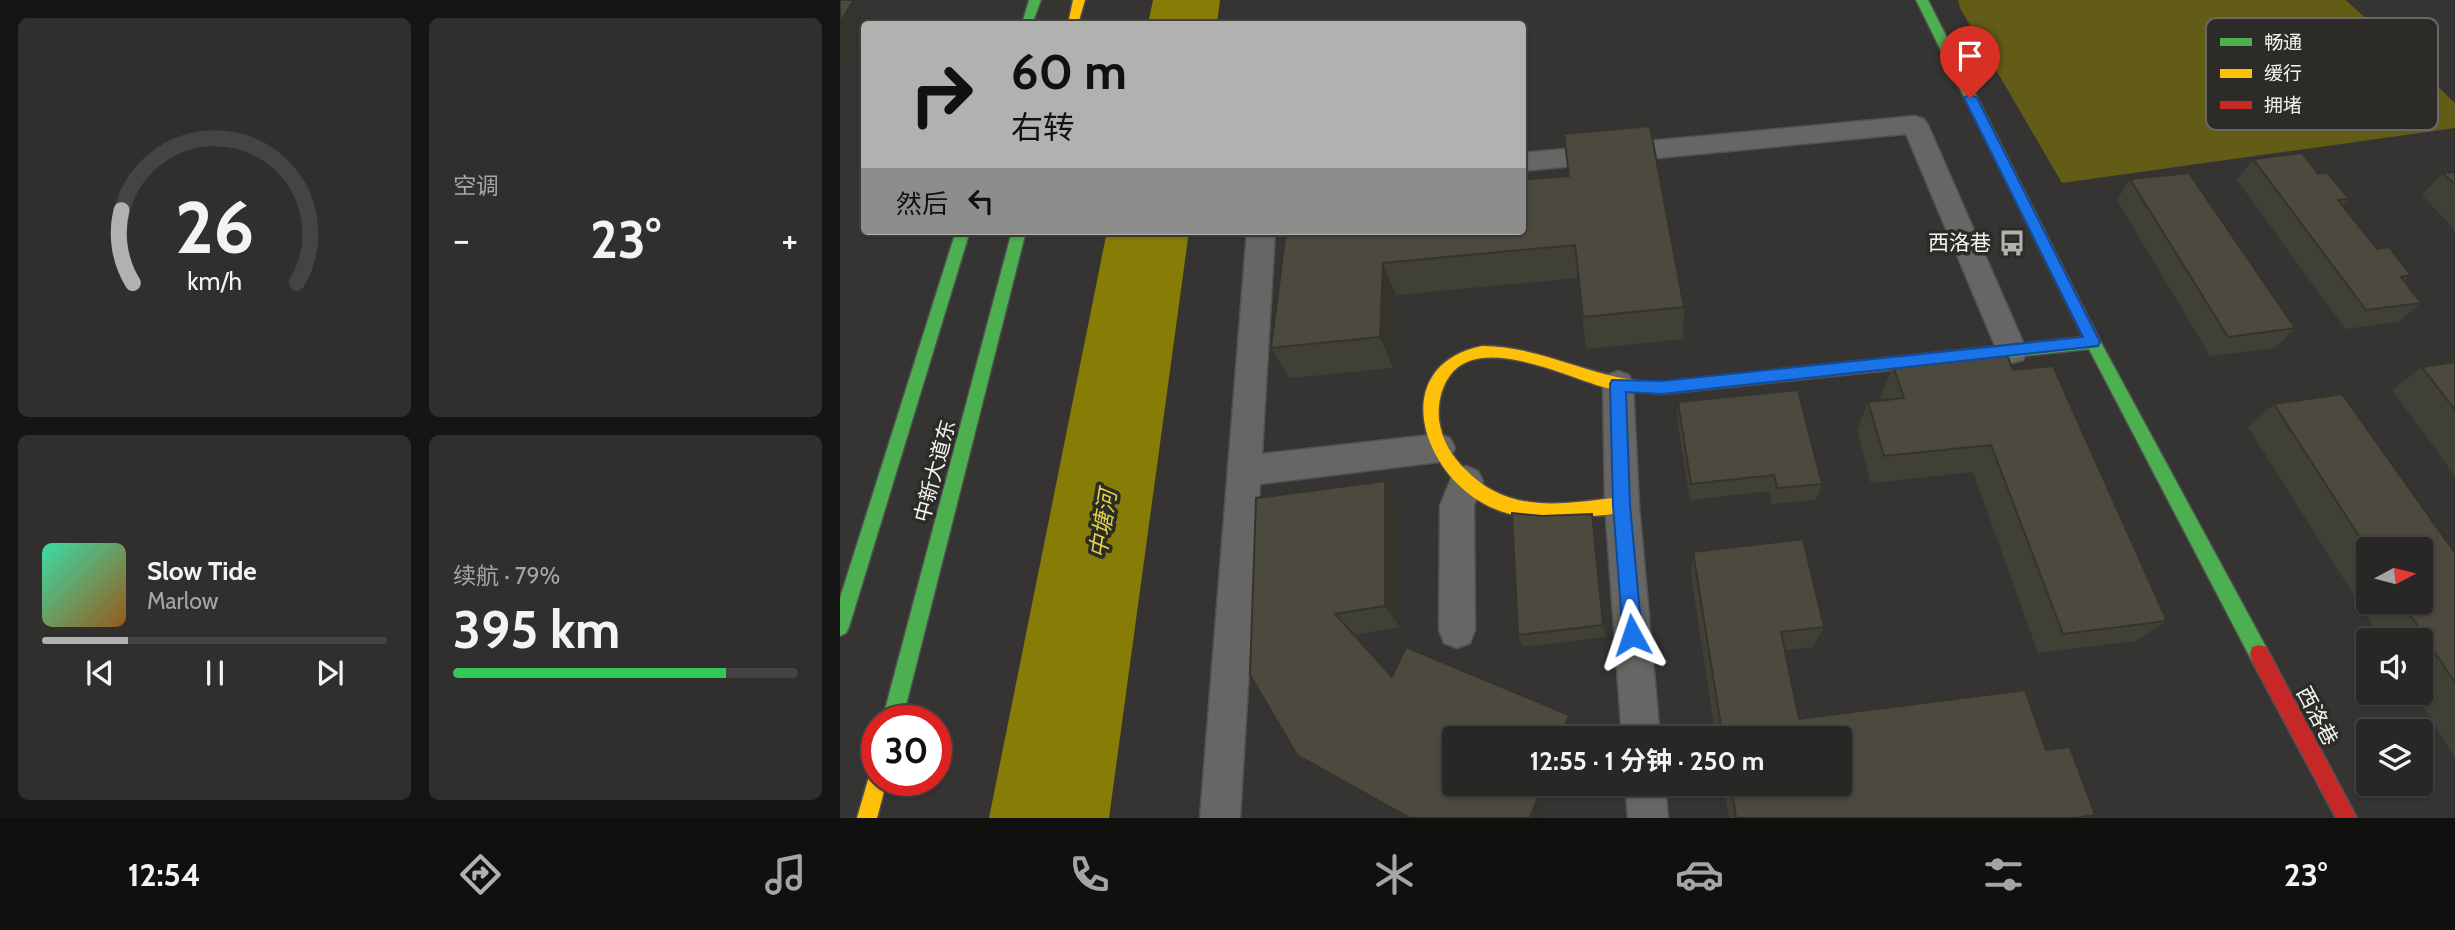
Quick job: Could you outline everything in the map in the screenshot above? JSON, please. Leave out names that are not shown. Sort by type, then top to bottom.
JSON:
[{"type":"street","points":[[1028,21],[1035,0]]},
{"type":"street","points":[[1074,21],[1079,0]]},
{"type":"street","name":"西洛巷","points":[[1922,0],[2093,342],[2347,818]]},
{"type":"street","points":[[1526,162],[1916,125],[2012,351]]},
{"type":"street","name":"中新大道东","points":[[840,627],[962,235]]},
{"type":"street","name":"中新大道东","points":[[896,705],[1018,235]]},
{"type":"street","points":[[1220,818],[1261,235]]},
{"type":"street","points":[[1622,505],[1566,509],[1507,505],[1481,494],[1466,481],[1439,448],[1430,424],[1431,398],[1438,377],[1456,358],[1480,352],[1516,355],[1618,384],[1662,388],[2093,342]]},
{"type":"street","points":[[1618,384],[1622,505],[1640,726]]},
{"type":"street","points":[[1243,471],[1439,448]]},
{"type":"street","points":[[1457,630],[1457,506],[1466,481]]},
{"type":"street","points":[[867,818],[873,796]]},
{"type":"street","points":[[1646,796],[1648,818]]},
{"type":"shaded area","points":[[1958,0],[2346,0],[2365,18],[2206,18],[2206,130],[2438,130],[2438,87],[2455,103],[2455,128],[2062,183],[1960,8]]},
{"type":"water","points":[[1153,0],[1220,0],[1217,21],[1149,21]]},
{"type":"water","name":"中塘河","points":[[1106,235],[1188,235],[1109,818],[989,818]]},
{"type":"building","points":[[840,0],[854,0],[840,22]]},
{"type":"building","points":[[1650,126],[1684,307],[1583,317],[1575,245],[1383,263],[1380,337],[1271,348],[1285,235],[1526,235],[1526,180],[1569,176],[1564,134]]},
{"type":"building","points":[[2302,153],[2318,174],[2328,173],[2349,199],[2338,200],[2377,249],[2389,247],[2411,275],[2401,277],[2421,303],[2366,310],[2253,159]]},
{"type":"building","points":[[2455,172],[2455,185],[2443,173]]},
{"type":"building","points":[[2189,173],[2295,328],[2228,337],[2130,179]]},
{"type":"building","points":[[2007,355],[2013,370],[2053,366],[2167,621],[2063,634],[1991,445],[1884,456],[1868,402],[1904,398],[1893,366]]},
{"type":"building","points":[[2455,362],[2455,410],[2422,367]]},
{"type":"building","points":[[1798,390],[1822,484],[1777,488],[1774,475],[1691,484],[1678,402]]},
{"type":"building","points":[[2342,394],[2455,553],[2455,683],[2433,649],[2433,628],[2419,628],[2410,614],[2433,614],[2433,537],[2360,537],[2274,404]]},
{"type":"building","points":[[1385,481],[1385,606],[1335,614],[1392,677],[1406,647],[1569,715],[1565,726],[1442,726],[1442,796],[1538,796],[1530,818],[1410,818],[1297,755],[1250,675],[1256,498]]},
{"type":"building","points":[[1512,513],[1542,516],[1592,514],[1603,625],[1518,635]]},
{"type":"building","points":[[1803,539],[1824,627],[1781,632],[1799,719],[2025,690],[2046,750],[2070,747],[2095,815],[2076,818],[1736,818],[1733,796],[1852,796],[1852,726],[1721,726],[1693,552]]},
{"type":"traffic: fast","points":[[1028,21],[1035,0]]},
{"type":"traffic: fast","points":[[1922,0],[2093,342],[2259,654]]},
{"type":"traffic: fast","points":[[840,627],[962,235]]},
{"type":"traffic: fast","points":[[896,705],[1018,235]]},
{"type":"traffic: fast","points":[[1633,386],[1662,388],[2093,342]]},
{"type":"traffic: slow","points":[[1074,21],[1079,0]]},
{"type":"traffic: slow","points":[[1622,505],[1541,511],[1525,510],[1487,497],[1462,478],[1438,446],[1431,416],[1432,400],[1443,373],[1453,363],[1466,355],[1482,352],[1521,355],[1595,378],[1633,386]]},
{"type":"traffic: slow","points":[[867,818],[873,796]]},
{"type":"traffic: jam","points":[[2259,654],[2347,818]]},
{"type":"place","name":"西洛巷","points":[[2012,243]]},
{"type":"route","points":[[1632,635],[1622,505],[1618,384],[1662,388],[2093,342],[1970,98]]}]
